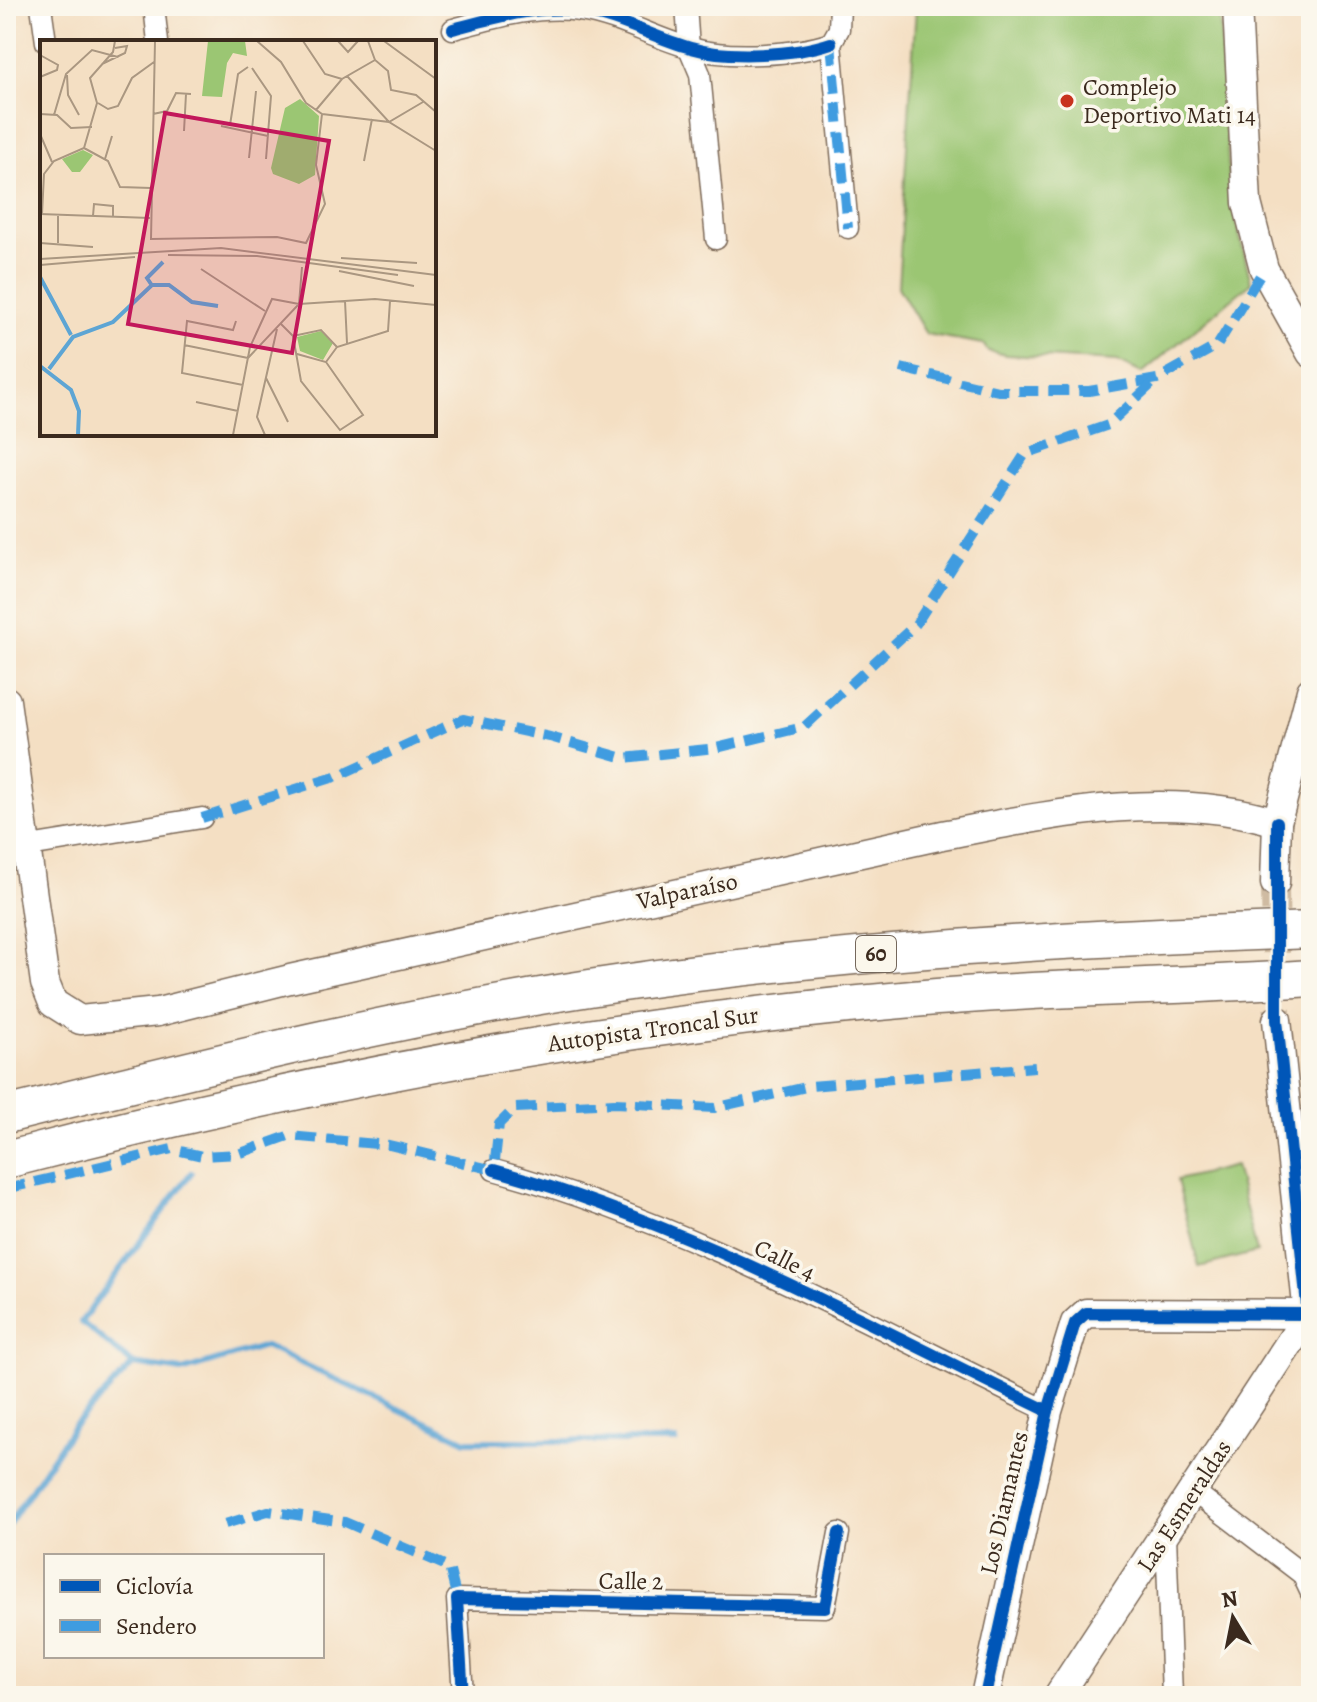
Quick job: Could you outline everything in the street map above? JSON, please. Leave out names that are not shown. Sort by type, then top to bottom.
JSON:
[{"type":"highway","name":"Autopista Troncal Sur","points":[[6,1115],[276,1048],[622,983],[858,955],[1311,928]]},
{"type":"highway","name":"Autopista Troncal Sur","points":[[6,1160],[293,1090],[466,1057],[668,1026],[916,998],[1311,978]]},
{"type":"main road","points":[[1237,6],[1247,203],[1264,269],[1311,353]]},
{"type":"main road","points":[[1275,883],[1277,822],[1311,691]]},
{"type":"main road","points":[[6,701],[17,847]]},
{"type":"main road","name":"Valparaíso","points":[[17,847],[48,993],[70,1017],[101,1020],[158,1012],[290,979],[938,836],[1040,817],[1107,808],[1167,807],[1218,809],[1277,822]]},
{"type":"main road","points":[[1277,1020],[1310,1315]]},
{"type":"main road","name":"Los Diamantes","points":[[985,1696],[1048,1411],[1075,1323],[1086,1313],[1310,1315]]},
{"type":"main road","name":"Las Esmeraldas","points":[[1058,1696],[1310,1315]]},
{"type":"street","points":[[41,6],[46,40]]},
{"type":"street","points":[[154,6],[158,40]]},
{"type":"street","points":[[686,6],[689,48],[700,74],[716,239]]},
{"type":"street","points":[[840,6],[839,29],[831,43],[848,228]]},
{"type":"street","points":[[453,29],[525,8],[605,15],[689,48],[720,54],[816,48],[831,43]]},
{"type":"street","points":[[17,847],[202,818]]},
{"type":"street","name":"Calle 4","points":[[494,1170],[597,1201],[710,1248],[1048,1411]]},
{"type":"street","points":[[1193,1491],[1308,1578]]},
{"type":"street","name":"Calle 2","points":[[463,1696],[457,1599],[825,1607],[839,1533]]},
{"type":"street","points":[[1166,1535],[1172,1696]]},
{"type":"green space","name":"Complejo Deportivo Mati 14","points":[[916,6],[1219,6],[1230,195],[1251,283],[1142,373],[1117,361],[1006,355],[988,351],[983,344],[926,334],[898,287]]},
{"type":"green space","points":[[1235,1166],[1257,1252],[1199,1267],[1177,1180]]},
{"type":"waterway","points":[[191,1173],[81,1322],[133,1364],[182,1371],[265,1346],[466,1441],[676,1441]]},
{"type":"waterway","points":[[6,1528],[74,1426],[133,1364]]},
{"type":"tunnel","points":[[1275,883],[1277,1020]]},
{"type":"marked path","points":[[831,43],[848,228]]},
{"type":"marked path","points":[[901,368],[998,391],[1089,391],[1157,379],[1217,346],[1264,269]]},
{"type":"marked path","points":[[202,818],[335,777],[463,719],[550,737],[624,758],[716,748],[804,727],[916,624],[1025,454],[1108,425],[1157,379]]},
{"type":"marked path","points":[[6,1189],[172,1149],[202,1156],[238,1154],[288,1136],[389,1145],[494,1170],[499,1124],[515,1108],[614,1103],[714,1108],[811,1086],[1035,1067]]},
{"type":"marked path","points":[[225,1524],[268,1511],[345,1522],[449,1567],[457,1599]]},
{"type":"cycle path","points":[[453,29],[515,14],[564,10],[609,18],[677,44],[724,54],[762,54],[831,43]]},
{"type":"cycle path","points":[[1277,822],[1277,1020],[1308,1315]]},
{"type":"cycle path","points":[[494,1170],[566,1192],[707,1247],[844,1310],[1048,1411]]},
{"type":"cycle path","points":[[985,1696],[1048,1411],[1075,1323],[1086,1313],[1311,1314]]},
{"type":"cycle path","points":[[463,1696],[457,1599],[825,1607],[839,1533]]},
{"type":"place","name":"Complejo Deportivo Mati 14","points":[[1067,101]]}]
